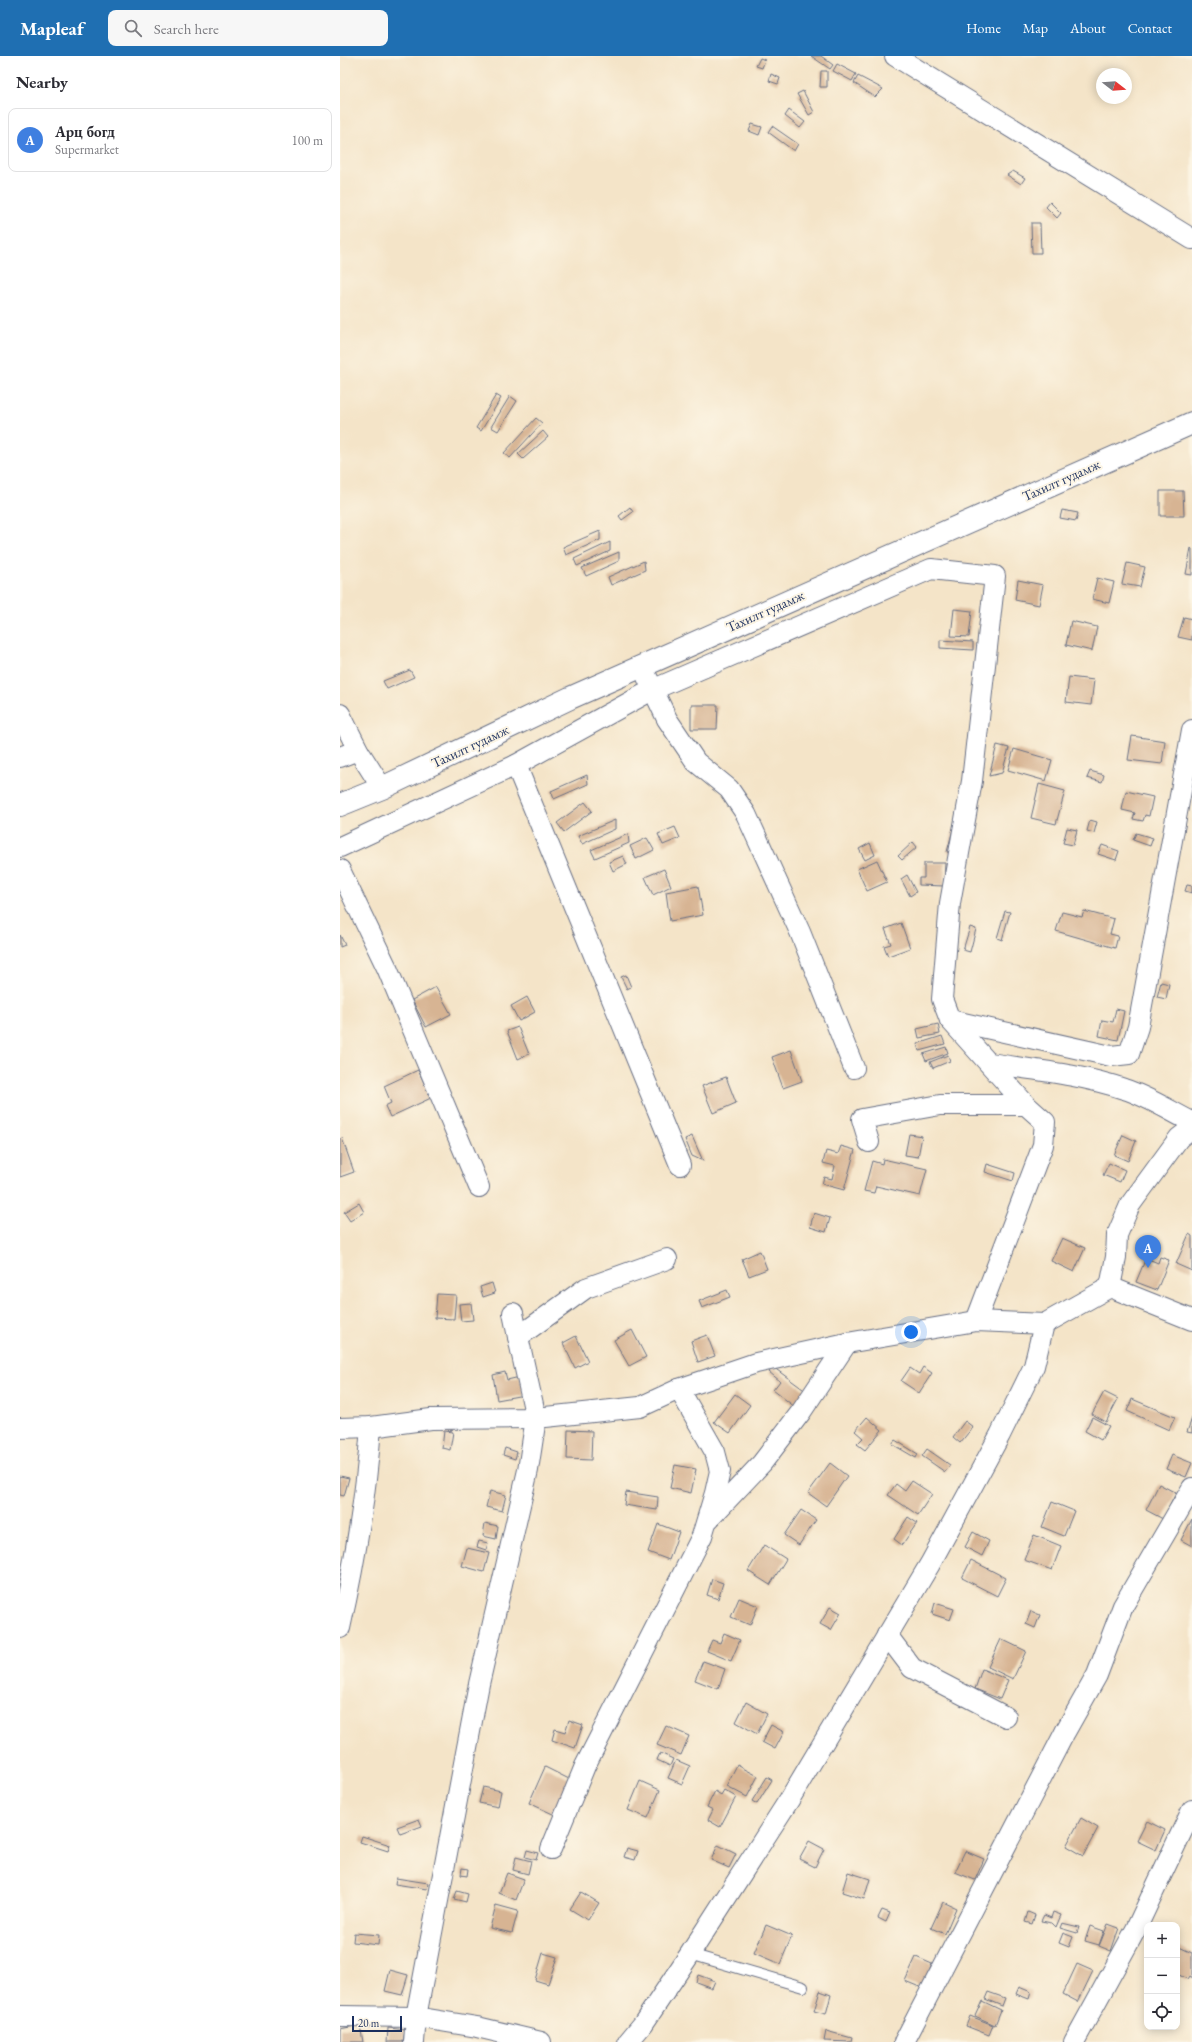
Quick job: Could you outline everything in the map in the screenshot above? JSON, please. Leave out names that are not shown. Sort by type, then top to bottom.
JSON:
[{"type":"main road","name":"Тахилт гудамж","points":[[340,805],[382,788],[643,666],[1192,423]]},
{"type":"street","points":[[895,56],[1192,239]]},
{"type":"street","points":[[340,847],[516,765],[652,690],[931,569],[995,576],[972,781],[950,903],[942,999],[950,1020],[1026,1105],[1045,1122],[1043,1145],[976,1321]]},
{"type":"street","points":[[643,666],[652,690],[667,718],[696,762],[730,789],[746,814],[800,932],[854,1068]]},
{"type":"street","points":[[340,714],[349,754],[382,788]]},
{"type":"street","points":[[950,1020],[1111,1056],[1129,1054],[1138,1027],[1192,730]]},
{"type":"street","points":[[516,765],[680,1165]]},
{"type":"street","points":[[340,870],[387,968],[479,1186]]},
{"type":"street","points":[[989,1063],[1059,1073],[1126,1089],[1192,1122]]},
{"type":"street","points":[[868,1142],[862,1119],[940,1104],[1026,1105]]},
{"type":"street","points":[[340,1428],[371,1427],[431,1419],[536,1418],[640,1407],[679,1389],[756,1363],[847,1343],[976,1321],[1044,1324],[1110,1287],[1116,1257],[1117,1235],[1130,1205],[1179,1138],[1192,1128]]},
{"type":"street","points":[[518,1337],[586,1288],[667,1259]]},
{"type":"street","points":[[1110,1287],[1192,1320]]},
{"type":"street","points":[[414,2042],[416,2017],[479,1684],[528,1470],[536,1418],[514,1313]]},
{"type":"street","points":[[628,2042],[643,2024],[690,1954],[789,1800],[930,1564],[1000,1435],[1034,1366],[1044,1324]]},
{"type":"street","points":[[706,1522],[762,1462],[801,1412],[847,1343]]},
{"type":"street","points":[[551,1849],[585,1766],[702,1536],[706,1522],[720,1471],[715,1452],[679,1389]]},
{"type":"street","points":[[340,1628],[351,1581],[366,1487],[371,1427]]},
{"type":"street","points":[[904,2042],[1097,1675],[1123,1606],[1192,1488]]},
{"type":"street","points":[[887,1635],[912,1668],[1006,1717]]},
{"type":"street","points":[[1074,2042],[1136,1929],[1192,1810]]},
{"type":"street","points":[[340,2016],[416,2017],[477,2027],[541,2042]]},
{"type":"lane","points":[[690,1954],[803,1987]]},
{"type":"building","points":[[811,56],[821,56],[833,65],[830,69]]},
{"type":"building","points":[[760,58],[765,60],[762,68],[756,66]]},
{"type":"building","points":[[837,64],[856,74],[852,81],[833,71]]},
{"type":"building","points":[[821,71],[827,71],[827,87],[820,87]]},
{"type":"building","points":[[771,74],[780,78],[778,84],[769,81]]},
{"type":"building","points":[[858,76],[883,89],[875,97],[854,83]]},
{"type":"building","points":[[803,91],[814,112],[809,115],[797,94]]},
{"type":"building","points":[[789,110],[805,122],[800,128],[785,116]]},
{"type":"building","points":[[752,124],[762,127],[759,135],[749,131]]},
{"type":"building","points":[[772,126],[798,144],[794,151],[768,132]]},
{"type":"building","points":[[1013,171],[1025,178],[1021,184],[1007,175]]},
{"type":"building","points":[[1050,202],[1061,213],[1057,218],[1046,207]]},
{"type":"building","points":[[1031,223],[1040,223],[1041,253],[1032,253]]},
{"type":"building","points":[[496,395],[501,398],[481,431],[476,428]]},
{"type":"building","points":[[510,396],[517,401],[498,431],[491,427]]},
{"type":"building","points":[[536,418],[542,423],[510,458],[504,453]]},
{"type":"building","points":[[543,431],[548,437],[523,459],[518,454]]},
{"type":"building","points":[[1160,491],[1183,491],[1184,516],[1160,516]]},
{"type":"building","points":[[630,507],[633,512],[622,520],[619,516]]},
{"type":"building","points":[[1062,510],[1078,513],[1076,521],[1060,518]]},
{"type":"building","points":[[600,531],[600,540],[566,555],[563,547]]},
{"type":"building","points":[[610,542],[610,551],[577,566],[574,559]]},
{"type":"building","points":[[1191,548],[1192,549],[1192,575],[1186,574]]},
{"type":"building","points":[[619,552],[619,561],[586,576],[582,568]]},
{"type":"building","points":[[644,561],[645,570],[611,585],[608,577]]},
{"type":"building","points":[[1127,563],[1145,567],[1140,587],[1122,584]]},
{"type":"building","points":[[1097,578],[1114,582],[1109,603],[1092,599]]},
{"type":"building","points":[[1018,580],[1043,585],[1039,605],[1015,600]]},
{"type":"building","points":[[954,609],[972,611],[969,637],[951,636]]},
{"type":"building","points":[[1184,617],[1192,619],[1192,640],[1178,637]]},
{"type":"building","points":[[1071,621],[1097,627],[1092,651],[1066,645]]},
{"type":"building","points":[[940,640],[973,642],[973,650],[940,648]]},
{"type":"building","points":[[410,670],[414,677],[387,689],[383,681]]},
{"type":"building","points":[[1069,677],[1094,680],[1091,705],[1066,702]]},
{"type":"building","points":[[691,705],[718,705],[717,729],[691,729]]},
{"type":"building","points":[[1132,736],[1165,741],[1162,764],[1128,760]]},
{"type":"building","points":[[997,745],[1009,748],[1002,773],[989,776]]},
{"type":"building","points":[[1014,749],[1052,760],[1046,781],[1008,770]]},
{"type":"building","points":[[1090,771],[1104,775],[1102,782],[1087,778]]},
{"type":"building","points":[[587,775],[588,784],[554,799],[551,791]]},
{"type":"building","points":[[1039,784],[1065,791],[1056,824],[1031,818]]},
{"type":"building","points":[[1126,791],[1153,797],[1149,816],[1145,815],[1143,821],[1133,819],[1135,813],[1122,810]]},
{"type":"building","points":[[585,802],[592,811],[564,832],[557,823]]},
{"type":"building","points":[[615,820],[615,829],[582,844],[578,836]]},
{"type":"building","points":[[1090,820],[1097,822],[1094,833],[1087,831]]},
{"type":"building","points":[[675,827],[680,838],[663,845],[658,834]]},
{"type":"building","points":[[1067,828],[1077,830],[1073,845],[1063,843]]},
{"type":"building","points":[[953,829],[957,830],[952,853],[947,852]]},
{"type":"building","points":[[1136,833],[1153,838],[1150,846],[1133,840]]},
{"type":"building","points":[[628,834],[629,843],[595,858],[591,850]]},
{"type":"building","points":[[647,838],[654,850],[636,859],[630,846]]},
{"type":"building","points":[[913,842],[917,847],[902,860],[898,856]]},
{"type":"building","points":[[870,843],[875,855],[865,860],[859,849]]},
{"type":"building","points":[[1102,845],[1119,851],[1116,860],[1098,854]]},
{"type":"building","points":[[623,856],[627,864],[613,871],[609,862]]},
{"type":"building","points":[[877,860],[887,882],[867,891],[857,869]]},
{"type":"building","points":[[924,863],[945,863],[944,886],[919,885],[919,878],[924,878]]},
{"type":"building","points":[[664,869],[671,886],[653,895],[645,877]]},
{"type":"building","points":[[907,875],[916,892],[910,896],[901,879]]},
{"type":"building","points":[[1187,885],[1192,886],[1192,893],[1185,891]]},
{"type":"building","points":[[698,886],[703,915],[670,921],[666,892]]},
{"type":"building","points":[[1005,911],[1010,912],[1002,940],[997,938]]},
{"type":"building","points":[[1084,911],[1114,919],[1110,934],[1118,936],[1115,948],[1056,931],[1062,912],[1082,917]]},
{"type":"building","points":[[901,923],[910,948],[888,956],[884,946],[891,944],[885,929]]},
{"type":"building","points":[[970,927],[976,929],[970,952],[963,950]]},
{"type":"building","points":[[340,935],[345,945],[340,947]]},
{"type":"building","points":[[626,975],[631,987],[627,989],[621,977]]},
{"type":"building","points":[[1161,982],[1169,984],[1166,999],[1157,997]]},
{"type":"building","points":[[436,987],[451,1014],[426,1027],[412,1000]]},
{"type":"building","points":[[527,997],[535,1012],[519,1021],[511,1006]]},
{"type":"building","points":[[1116,1009],[1124,1011],[1118,1040],[1099,1036],[1102,1020],[1113,1022]]},
{"type":"building","points":[[938,1024],[940,1034],[919,1038],[917,1029]]},
{"type":"building","points":[[518,1027],[529,1054],[518,1059],[507,1031]]},
{"type":"building","points":[[942,1036],[945,1044],[919,1051],[917,1044]]},
{"type":"building","points":[[946,1047],[948,1053],[926,1061],[923,1054]]},
{"type":"building","points":[[791,1050],[802,1081],[783,1088],[772,1057]]},
{"type":"building","points":[[948,1055],[950,1061],[933,1068],[930,1062]]},
{"type":"building","points":[[418,1070],[431,1098],[390,1117],[385,1106],[391,1103],[384,1086]]},
{"type":"building","points":[[726,1077],[736,1103],[713,1113],[702,1086]]},
{"type":"building","points":[[909,1134],[922,1136],[918,1157],[905,1155]]},
{"type":"building","points":[[1123,1135],[1136,1141],[1128,1161],[1114,1155]]},
{"type":"building","points":[[692,1136],[703,1161],[692,1156],[685,1139]]},
{"type":"building","points":[[342,1138],[354,1172],[340,1177],[340,1139]]},
{"type":"building","points":[[841,1146],[855,1150],[844,1190],[822,1184],[824,1177],[832,1179],[835,1166],[823,1163],[826,1151],[838,1154]]},
{"type":"building","points":[[883,1159],[927,1169],[920,1196],[876,1186],[874,1193],[864,1191],[872,1161],[882,1164]]},
{"type":"building","points":[[1109,1163],[1125,1170],[1120,1182],[1103,1175]]},
{"type":"building","points":[[987,1164],[1015,1173],[1013,1181],[985,1172]]},
{"type":"building","points":[[359,1203],[364,1212],[350,1221],[344,1212]]},
{"type":"building","points":[[814,1213],[830,1218],[826,1232],[810,1227]]},
{"type":"building","points":[[1189,1234],[1192,1236],[1192,1271],[1176,1264]]},
{"type":"building","points":[[1062,1238],[1085,1248],[1074,1272],[1051,1261]]},
{"type":"building","points":[[760,1251],[767,1269],[749,1276],[742,1259]]},
{"type":"building","points":[[1160,1257],[1169,1260],[1157,1290],[1136,1282],[1146,1258],[1158,1263]]},
{"type":"building","points":[[492,1283],[495,1293],[483,1297],[480,1287]]},
{"type":"building","points":[[727,1290],[730,1297],[702,1308],[699,1301]]},
{"type":"building","points":[[437,1294],[456,1295],[454,1319],[435,1318]]},
{"type":"building","points":[[471,1303],[473,1320],[461,1321],[459,1304]]},
{"type":"building","points":[[632,1330],[646,1357],[629,1366],[614,1340]]},
{"type":"building","points":[[707,1335],[715,1356],[698,1362],[691,1341]]},
{"type":"building","points":[[576,1336],[588,1361],[575,1368],[563,1343]]},
{"type":"building","points":[[773,1367],[807,1392],[795,1407],[773,1390],[780,1381],[769,1372]]},
{"type":"building","points":[[923,1367],[932,1373],[919,1393],[901,1381],[910,1368],[919,1374]]},
{"type":"building","points":[[505,1372],[507,1380],[520,1377],[524,1395],[497,1400],[493,1375]]},
{"type":"building","points":[[1104,1392],[1118,1399],[1106,1422],[1092,1414]]},
{"type":"building","points":[[735,1394],[750,1405],[730,1433],[714,1422]]},
{"type":"building","points":[[1132,1399],[1175,1417],[1169,1430],[1127,1411]]},
{"type":"building","points":[[867,1417],[882,1430],[865,1450],[857,1444],[863,1438],[855,1431]]},
{"type":"building","points":[[1092,1417],[1109,1426],[1101,1440],[1085,1431]]},
{"type":"building","points":[[1192,1418],[1192,1433],[1187,1432]]},
{"type":"building","points":[[965,1421],[973,1427],[960,1443],[953,1437]]},
{"type":"building","points":[[568,1430],[592,1431],[591,1460],[567,1459]]},
{"type":"building","points":[[444,1431],[453,1432],[450,1450],[442,1448]]},
{"type":"building","points":[[895,1440],[918,1454],[916,1458],[892,1444]]},
{"type":"building","points":[[505,1448],[517,1452],[515,1459],[503,1455]]},
{"type":"building","points":[[927,1449],[950,1465],[945,1472],[922,1456]]},
{"type":"building","points":[[1172,1455],[1192,1463],[1186,1477],[1166,1469]]},
{"type":"building","points":[[830,1463],[847,1476],[826,1506],[808,1493]]},
{"type":"building","points":[[675,1465],[696,1469],[691,1493],[670,1488]]},
{"type":"building","points":[[340,1476],[349,1478],[344,1496],[340,1495]]},
{"type":"building","points":[[912,1481],[932,1494],[918,1515],[888,1495],[896,1484],[905,1491]]},
{"type":"building","points":[[1159,1484],[1176,1493],[1163,1519],[1146,1510]]},
{"type":"building","points":[[490,1491],[506,1495],[502,1511],[486,1507]]},
{"type":"building","points":[[626,1492],[658,1497],[657,1510],[624,1505]]},
{"type":"building","points":[[1052,1502],[1074,1511],[1064,1536],[1042,1527]]},
{"type":"building","points":[[801,1510],[816,1520],[799,1545],[784,1535]]},
{"type":"building","points":[[908,1517],[917,1523],[902,1545],[894,1539]]},
{"type":"building","points":[[1192,1519],[1192,1546],[1181,1540]]},
{"type":"building","points":[[485,1523],[498,1526],[496,1539],[483,1536]]},
{"type":"building","points":[[658,1524],[679,1532],[669,1560],[648,1552]]},
{"type":"building","points":[[973,1532],[989,1541],[982,1556],[965,1547]]},
{"type":"building","points":[[1034,1535],[1061,1546],[1052,1570],[1024,1560]]},
{"type":"building","points":[[479,1541],[488,1543],[486,1550],[477,1547]]},
{"type":"building","points":[[764,1545],[786,1559],[770,1585],[748,1571]]},
{"type":"building","points":[[467,1548],[489,1553],[484,1572],[462,1566]]},
{"type":"building","points":[[971,1560],[1006,1578],[997,1596],[962,1578]]},
{"type":"building","points":[[712,1579],[723,1583],[718,1599],[707,1595]]},
{"type":"building","points":[[739,1598],[758,1606],[750,1625],[731,1617]]},
{"type":"building","points":[[935,1603],[954,1609],[950,1620],[932,1614]]},
{"type":"building","points":[[830,1607],[841,1613],[831,1630],[820,1624]]},
{"type":"building","points":[[1031,1611],[1040,1615],[1035,1628],[1026,1624]]},
{"type":"building","points":[[724,1633],[740,1640],[731,1661],[707,1651],[712,1640],[720,1643]]},
{"type":"building","points":[[1001,1639],[1026,1651],[1013,1679],[988,1667]]},
{"type":"building","points":[[703,1661],[725,1669],[718,1689],[695,1680]]},
{"type":"building","points":[[982,1669],[1008,1680],[1000,1699],[975,1689]]},
{"type":"building","points":[[746,1702],[767,1714],[757,1734],[736,1722]]},
{"type":"building","points":[[569,1720],[583,1725],[575,1748],[552,1740],[555,1729],[565,1732]]},
{"type":"building","points":[[771,1725],[784,1732],[775,1749],[762,1742]]},
{"type":"building","points":[[666,1726],[689,1736],[681,1755],[657,1745]]},
{"type":"building","points":[[660,1753],[673,1759],[670,1766],[657,1760]]},
{"type":"building","points":[[676,1760],[690,1766],[682,1784],[668,1778]]},
{"type":"building","points":[[737,1765],[758,1776],[747,1797],[726,1786]]},
{"type":"building","points":[[545,1767],[571,1780],[555,1815],[529,1803]]},
{"type":"building","points":[[767,1777],[772,1780],[757,1804],[752,1801]]},
{"type":"building","points":[[640,1781],[660,1790],[648,1818],[628,1810]]},
{"type":"building","points":[[483,1787],[501,1791],[498,1807],[479,1803]]},
{"type":"building","points":[[724,1790],[736,1797],[720,1827],[708,1820],[713,1810],[707,1807],[715,1791],[721,1795]]},
{"type":"building","points":[[1081,1818],[1098,1828],[1083,1856],[1066,1846]]},
{"type":"building","points":[[419,1819],[422,1826],[400,1834],[397,1827]]},
{"type":"building","points":[[1147,1821],[1165,1830],[1156,1850],[1137,1841]]},
{"type":"building","points":[[362,1836],[390,1845],[388,1851],[360,1842]]},
{"type":"building","points":[[809,1841],[824,1849],[815,1867],[799,1859]]},
{"type":"building","points":[[718,1845],[736,1854],[729,1868],[711,1860]]},
{"type":"building","points":[[627,1848],[638,1851],[635,1860],[624,1857]]},
{"type":"building","points":[[527,1850],[538,1853],[536,1860],[525,1857]]},
{"type":"building","points":[[965,1851],[984,1859],[975,1880],[955,1872]]},
{"type":"building","points":[[516,1857],[531,1861],[528,1874],[513,1870]]},
{"type":"building","points":[[462,1868],[468,1869],[467,1876],[461,1875]]},
{"type":"building","points":[[848,1872],[870,1879],[864,1899],[842,1892]]},
{"type":"building","points":[[507,1873],[524,1879],[516,1900],[499,1893]]},
{"type":"building","points":[[396,1878],[428,1883],[427,1889],[395,1884]]},
{"type":"building","points":[[457,1891],[468,1894],[466,1902],[454,1899]]},
{"type":"building","points":[[581,1892],[599,1903],[588,1920],[570,1909]]},
{"type":"building","points":[[943,1902],[956,1908],[945,1934],[931,1928]]},
{"type":"building","points":[[496,1905],[518,1911],[512,1933],[490,1928]]},
{"type":"building","points":[[882,1910],[890,1913],[886,1922],[878,1918]]},
{"type":"building","points":[[1028,1912],[1035,1915],[1032,1924],[1025,1922]]},
{"type":"building","points":[[1053,1912],[1061,1915],[1056,1927],[1052,1923],[1041,1921],[1044,1915],[1051,1918]]},
{"type":"building","points":[[1062,1923],[1079,1927],[1077,1933],[1060,1928]]},
{"type":"building","points":[[1108,1924],[1119,1928],[1111,1951],[1099,1946]]},
{"type":"building","points":[[766,1925],[792,1936],[780,1964],[754,1953]]},
{"type":"building","points":[[1090,1926],[1104,1931],[1099,1945],[1085,1941]]},
{"type":"building","points":[[354,1933],[379,1935],[378,1945],[353,1942]]},
{"type":"building","points":[[1063,1933],[1073,1937],[1069,1947],[1059,1943]]},
{"type":"building","points":[[1180,1947],[1192,1953],[1192,1978],[1189,1976],[1187,1979],[1180,1976]]},
{"type":"building","points":[[543,1953],[557,1957],[548,1984],[535,1980]]},
{"type":"building","points":[[916,1957],[932,1964],[922,1988],[905,1981]]},
{"type":"building","points":[[1077,1964],[1093,1971],[1078,2002],[1063,1994]]},
{"type":"building","points":[[390,1970],[408,1975],[402,1995],[385,1991]]},
{"type":"building","points":[[698,1975],[715,1981],[712,1988],[696,1982]]},
{"type":"building","points":[[1019,1987],[1031,1992],[1029,1999],[1016,1994]]},
{"type":"building","points":[[820,1991],[831,1995],[826,2014],[814,2011]]},
{"type":"building","points":[[988,1992],[1005,1998],[1002,2006],[985,1999]]},
{"type":"building","points":[[982,2001],[1001,2010],[995,2025],[975,2016]]},
{"type":"building","points":[[970,2016],[993,2025],[989,2035],[966,2026]]},
{"type":"building","points":[[360,2025],[363,2042],[340,2042],[340,2029]]},
{"type":"building","points":[[388,2028],[405,2030],[403,2042],[387,2042]]},
{"type":"building","points":[[826,2031],[852,2038],[851,2042],[824,2041]]},
{"type":"place","name":"Арц богд","points":[[1148,1268]]}]
